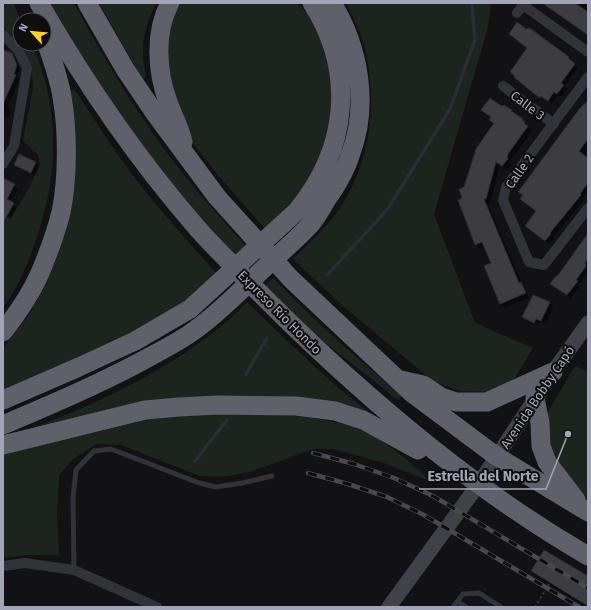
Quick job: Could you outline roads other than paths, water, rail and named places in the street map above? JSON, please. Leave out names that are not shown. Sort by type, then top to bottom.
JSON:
[{"type":"highway","name":"Expreso Río Hondo","points":[[39,3],[91,89],[141,159],[199,230],[264,297],[328,360],[416,437],[478,485],[588,556]]},
{"type":"highway","points":[[87,3],[125,69],[154,112],[217,197],[291,279],[413,394],[496,456],[586,510]]},
{"type":"highway","points":[[170,3],[163,18],[161,28],[159,47],[160,67],[168,102],[180,129],[186,155]]},
{"type":"highway","points":[[3,400],[79,368],[134,341],[190,309],[297,211],[311,193],[326,166],[335,142],[341,106],[340,73],[334,51],[328,33],[312,3]]},
{"type":"highway","points":[[3,425],[61,401],[116,375],[195,331],[214,315],[310,224],[333,191],[348,161],[355,142],[359,115],[360,93],[354,51],[343,23],[332,3]]},
{"type":"highway","points":[[3,332],[26,300],[40,274],[61,212],[66,170],[65,119],[62,97],[50,52]]},
{"type":"highway","points":[[397,379],[423,385],[441,397],[456,402],[487,402],[553,372]]},
{"type":"highway","points":[[535,398],[540,423],[541,446],[547,462],[586,510]]},
{"type":"highway","points":[[3,444],[145,410],[179,406],[296,406],[335,412],[363,420],[385,430],[478,485]]},
{"type":"street","points":[[517,13],[524,5],[588,52]]},
{"type":"street","points":[[3,35],[18,50],[27,68],[14,146],[3,164]]},
{"type":"street","name":"Calle 2","points":[[588,77],[506,188],[503,200],[529,262],[544,266],[588,208]]},
{"type":"street","name":"Calle 3","points":[[503,86],[554,124]]},
{"type":"street","name":"Avenida Bobby Capó","points":[[389,607],[478,485],[535,398],[588,323]]},
{"type":"street","points":[[3,566],[24,563],[74,570],[157,607]]},
{"type":"lane","points":[[74,570],[73,498],[76,470],[94,451],[111,449],[199,483],[216,488],[272,476]]},
{"type":"lane","points":[[454,607],[463,594],[478,593],[501,607]]},
{"type":"lane","points":[[457,602],[466,607]]},
{"type":"waterway","points":[[327,275],[387,210],[450,109],[475,40],[472,3]]},
{"type":"waterway","points":[[246,374],[267,338]]},
{"type":"waterway","points":[[195,461],[227,420]]},
{"type":"railway","points":[[313,453],[354,464],[394,478],[433,496],[588,588]]},
{"type":"railway","points":[[308,473],[387,497],[424,515],[579,607]]},
{"type":"place","name":"Estrella del Norte","points":[[568,434]]}]
